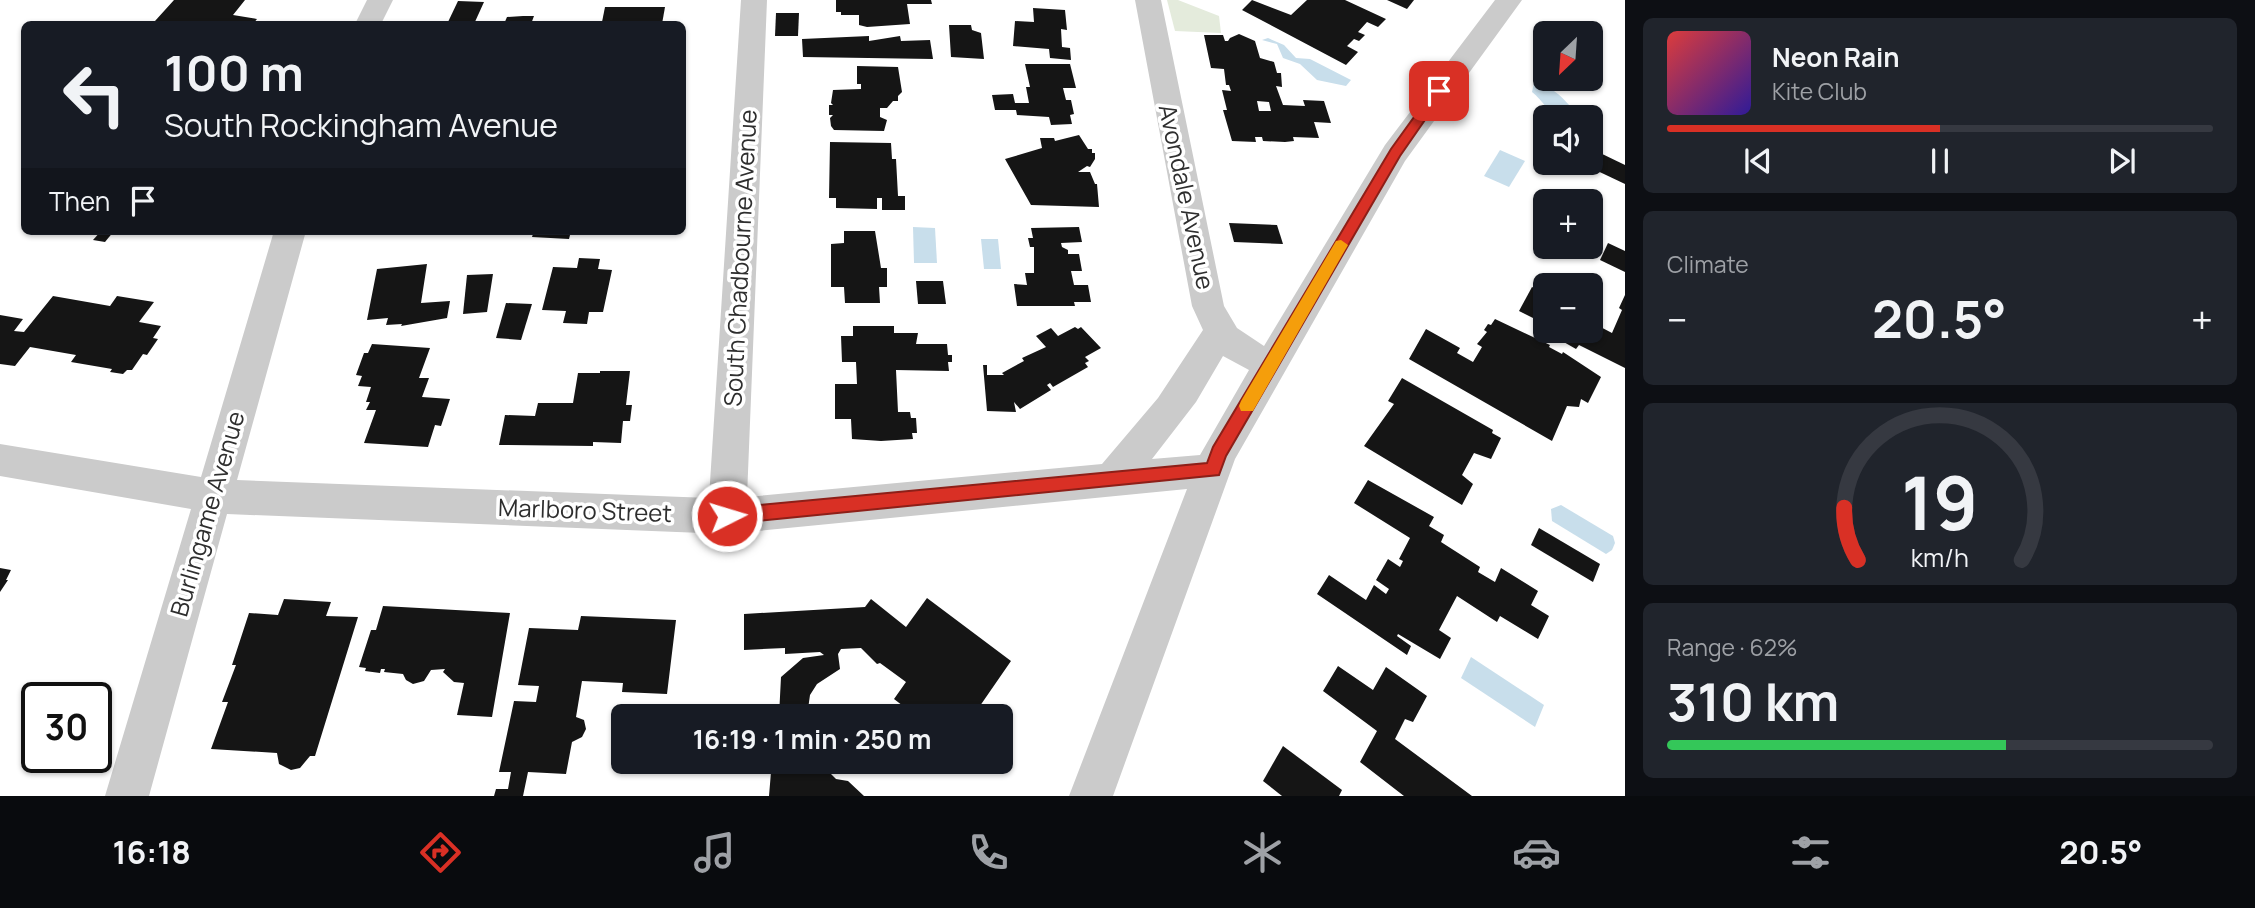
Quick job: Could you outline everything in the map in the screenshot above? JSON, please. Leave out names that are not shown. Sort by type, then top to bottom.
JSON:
[{"type":"street","points":[[370,21],[380,0]]},
{"type":"street","name":"South Chadbourne Avenue","points":[[727,516],[754,0]]},
{"type":"street","name":"Avondale Avenue","points":[[1148,0],[1208,306],[1219,332]]},
{"type":"street","points":[[1091,796],[1219,453],[1395,153],[1509,0]]},
{"type":"street","name":"Burlingame Avenue","points":[[127,796],[289,235]]},
{"type":"street","points":[[1112,479],[1163,420],[1202,367],[1219,332],[1232,346],[1271,365]]},
{"type":"street","name":"Marlboro Street","points":[[0,460],[214,496],[727,516],[1213,470]]},
{"type":"green space","points":[[1167,0],[1178,0],[1219,16],[1221,33],[1175,31]]},
{"type":"water","points":[[1268,38],[1284,45],[1296,58],[1310,59],[1351,80],[1346,86],[1317,80],[1300,64],[1283,58],[1277,44],[1262,40]]},
{"type":"water","points":[[1533,88],[1533,91],[1554,91],[1569,105],[1545,105],[1532,92]]},
{"type":"water","points":[[1500,150],[1525,161],[1509,187],[1484,176]]},
{"type":"water","points":[[913,227],[935,228],[937,263],[914,263]]},
{"type":"water","points":[[981,239],[998,239],[1001,269],[984,269]]},
{"type":"water","points":[[1561,505],[1613,536],[1615,543],[1612,550],[1606,554],[1552,521],[1551,509]]},
{"type":"water","points":[[1471,657],[1544,705],[1535,727],[1461,678]]},
{"type":"building","points":[[174,0],[245,0],[233,15],[257,19],[255,21],[155,21]]},
{"type":"building","points":[[836,0],[931,0],[932,4],[907,4],[910,24],[867,27],[859,25],[859,15],[841,15],[841,12],[836,12]]},
{"type":"building","points":[[1252,0],[1291,15],[1307,0],[1345,0],[1386,19],[1378,27],[1367,22],[1358,32],[1365,35],[1359,41],[1354,39],[1347,46],[1358,52],[1346,65],[1242,10]]},
{"type":"building","points":[[1387,0],[1414,0],[1407,9]]},
{"type":"building","points":[[458,1],[484,2],[475,21],[448,21]]},
{"type":"building","points":[[605,7],[665,7],[663,21],[602,21]]},
{"type":"building","points":[[1033,8],[1065,10],[1067,30],[1061,29],[1062,47],[1070,48],[1071,60],[1050,58],[1049,49],[1013,46],[1015,21],[1034,22]]},
{"type":"building","points":[[776,13],[799,13],[798,36],[775,36]]},
{"type":"building","points":[[534,16],[532,21],[505,21],[507,17]]},
{"type":"building","points":[[949,25],[971,25],[972,30],[981,33],[984,59],[951,57]]},
{"type":"building","points":[[1239,34],[1255,41],[1260,58],[1274,62],[1277,73],[1281,73],[1282,87],[1276,86],[1283,105],[1305,106],[1303,100],[1324,101],[1331,123],[1314,122],[1319,138],[1293,137],[1294,141],[1285,142],[1263,141],[1262,137],[1255,137],[1256,142],[1232,141],[1223,110],[1227,110],[1222,90],[1231,91],[1229,85],[1226,85],[1224,69],[1211,68],[1204,35],[1223,35],[1225,41]],"holes":[[[1257,101],[1269,102],[1271,111],[1259,111]]]},
{"type":"building","points":[[869,36],[869,41],[900,36],[901,41],[930,40],[933,59],[803,57],[802,39]]},
{"type":"building","points":[[1025,64],[1070,64],[1076,88],[1063,88],[1066,100],[1071,100],[1074,114],[1070,115],[1072,124],[1051,125],[1049,117],[1017,115],[1016,110],[995,110],[992,95],[1013,94],[1015,103],[1029,103],[1026,87],[1030,87]]},
{"type":"building","points":[[857,66],[898,67],[902,92],[898,101],[893,101],[887,108],[880,108],[880,117],[887,120],[884,131],[834,130],[831,126],[830,118],[833,115],[829,115],[829,105],[833,105],[833,90],[861,89],[861,84],[857,84]]},
{"type":"building","points":[[1079,135],[1088,149],[1095,153],[1095,159],[1090,167],[1078,172],[1090,172],[1097,184],[1099,207],[1031,205],[1005,159],[1042,148],[1040,138],[1054,138],[1055,141]]},
{"type":"building","points":[[830,142],[891,143],[892,159],[896,159],[898,196],[905,196],[905,210],[882,210],[882,198],[877,198],[877,209],[836,208],[836,198],[829,198]]},
{"type":"building","points":[[1603,154],[1625,165],[1625,184],[1603,174]]},
{"type":"building","points":[[1229,223],[1277,225],[1283,244],[1234,242]]},
{"type":"building","points":[[1079,227],[1082,242],[1061,243],[1062,247],[1068,250],[1068,254],[1079,254],[1082,271],[1071,271],[1074,285],[1088,285],[1091,302],[1074,302],[1075,306],[1017,306],[1014,284],[1027,285],[1025,273],[1034,273],[1034,247],[1030,247],[1028,238],[1033,238],[1031,228]]},
{"type":"building","points":[[844,231],[875,231],[881,268],[887,268],[887,287],[879,287],[880,303],[845,303],[844,287],[831,287],[831,244],[844,243]]},
{"type":"building","points":[[97,235],[111,235],[105,242],[93,240]]},
{"type":"building","points":[[533,235],[570,235],[569,239],[532,237]]},
{"type":"building","points":[[1608,243],[1625,251],[1625,272],[1600,260],[1603,259]]},
{"type":"building","points":[[579,258],[600,259],[598,269],[612,270],[603,312],[589,312],[587,324],[563,323],[566,311],[542,310],[553,267],[577,268]]},
{"type":"building","points":[[427,264],[421,303],[450,301],[447,318],[401,326],[402,324],[386,325],[388,318],[367,320],[377,269]]},
{"type":"building","points":[[493,274],[487,312],[463,314],[467,275]]},
{"type":"building","points":[[916,281],[943,281],[946,304],[918,304]]},
{"type":"building","points":[[1532,287],[1533,287],[1533,318],[1519,311]]},
{"type":"building","points":[[1625,295],[1625,368],[1579,345],[1576,349],[1566,343],[1603,343],[1603,328],[1612,333],[1622,310],[1619,308]]},
{"type":"building","points":[[53,296],[110,306],[117,296],[154,302],[139,322],[161,326],[153,338],[158,339],[132,370],[123,374],[110,372],[112,369],[71,362],[76,355],[30,347],[15,366],[0,364],[0,315],[23,319],[14,331],[24,332]]},
{"type":"building","points":[[506,303],[532,304],[521,340],[496,338]]},
{"type":"building","points":[[1495,319],[1533,337],[1533,343],[1550,345],[1549,347],[1562,354],[1563,352],[1601,377],[1588,403],[1581,399],[1579,407],[1567,406],[1552,441],[1409,359],[1426,329],[1460,348],[1457,353],[1473,362],[1482,347],[1477,344],[1487,332],[1484,330],[1488,324],[1491,325]]},
{"type":"building","points":[[853,326],[894,326],[894,333],[918,333],[916,344],[947,344],[948,355],[952,355],[952,362],[948,362],[949,371],[896,370],[898,412],[910,412],[911,418],[916,418],[917,433],[912,433],[913,439],[852,439],[851,419],[835,419],[835,384],[857,384],[856,362],[842,362],[841,336],[853,336]]},
{"type":"building","points":[[1075,327],[1081,327],[1101,348],[1085,357],[1089,361],[1085,363],[1088,367],[1053,387],[1050,383],[1047,385],[1051,390],[1020,409],[1014,402],[1016,412],[987,411],[983,365],[987,365],[987,375],[1004,375],[1002,373],[1024,361],[1022,358],[1046,347],[1036,336],[1051,328],[1058,336]]},
{"type":"building","points":[[372,344],[430,348],[419,378],[429,378],[422,397],[450,399],[441,426],[435,425],[428,447],[364,443],[376,410],[366,410],[370,402],[366,402],[371,387],[358,386],[362,376],[356,375],[364,353],[368,353]]},
{"type":"building","points":[[630,371],[626,405],[632,405],[630,421],[623,421],[621,443],[593,442],[593,446],[499,445],[505,415],[535,416],[538,403],[573,403],[578,373]]},
{"type":"building","points":[[1402,378],[1493,430],[1492,433],[1501,438],[1491,459],[1474,453],[1462,475],[1473,484],[1462,505],[1364,446],[1394,404],[1388,401]]},
{"type":"building","points":[[1368,480],[1434,517],[1429,526],[1444,535],[1441,542],[1480,567],[1478,572],[1495,582],[1501,568],[1538,591],[1531,605],[1549,616],[1538,639],[1500,616],[1497,622],[1457,596],[1439,630],[1451,638],[1440,659],[1398,634],[1397,636],[1411,646],[1407,655],[1317,594],[1329,575],[1366,600],[1374,585],[1386,594],[1389,589],[1376,580],[1388,559],[1400,567],[1403,561],[1399,559],[1410,538],[1354,503]]},
{"type":"building","points":[[1539,528],[1600,564],[1593,582],[1531,545]]},
{"type":"building","points":[[0,568],[11,570],[0,592]]},
{"type":"building","points":[[927,598],[1011,661],[981,704],[900,704],[894,699],[906,682],[880,663],[877,664],[861,648],[841,649],[838,654],[840,669],[817,684],[810,695],[809,704],[780,704],[781,677],[803,658],[824,655],[820,652],[785,654],[785,648],[744,650],[744,614],[865,607],[871,599],[906,627]]},
{"type":"building","points":[[284,599],[331,602],[326,616],[358,617],[315,756],[310,756],[300,768],[291,770],[279,764],[277,753],[211,749],[228,702],[222,702],[236,665],[232,665],[249,613],[278,615]]},
{"type":"building","points":[[383,606],[510,613],[492,717],[457,715],[464,683],[454,682],[443,672],[445,669],[431,670],[424,681],[413,684],[406,680],[403,674],[384,672],[385,669],[381,669],[380,673],[365,671],[366,668],[359,667],[371,630],[376,630]]},
{"type":"building","points":[[581,616],[676,620],[667,694],[622,692],[623,683],[582,681],[576,717],[584,720],[586,729],[582,737],[572,742],[566,774],[528,772],[523,796],[494,796],[496,789],[508,789],[511,772],[499,772],[514,701],[536,702],[539,686],[518,685],[529,628],[578,630]]},
{"type":"building","points":[[1338,666],[1373,690],[1386,667],[1427,696],[1413,722],[1405,719],[1395,739],[1472,796],[1404,796],[1360,762],[1377,731],[1323,691]]},
{"type":"building","points":[[1283,746],[1342,790],[1339,796],[1282,796],[1263,781]]},
{"type":"building","points":[[771,774],[831,774],[836,779],[848,781],[864,796],[769,796]]},
{"type":"slow traffic","points":[[1247,406],[1341,245]]},
{"type":"route","points":[[727,516],[1213,470],[1219,453],[1395,153],[1439,91]]}]
